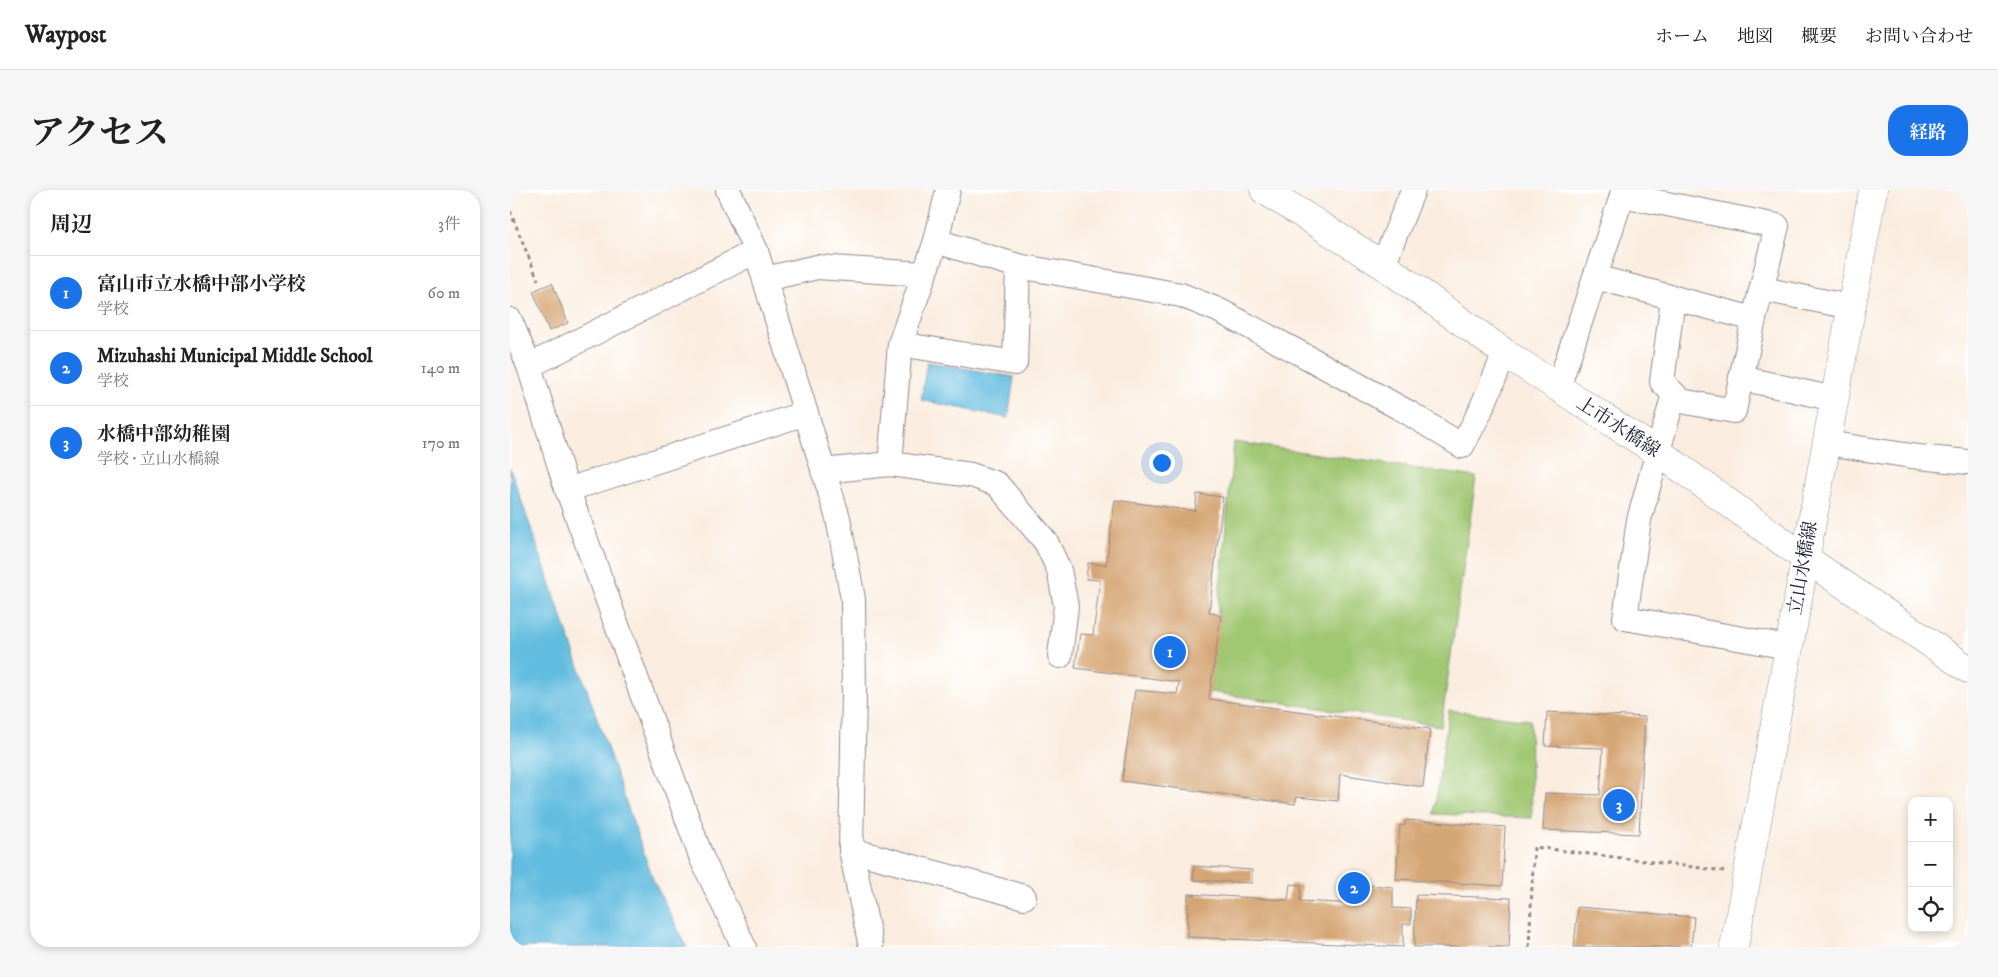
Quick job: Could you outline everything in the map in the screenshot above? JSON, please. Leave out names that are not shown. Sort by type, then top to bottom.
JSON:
[{"type":"main road","name":"上市水橋線","points":[[1264,190],[1383,265],[1505,353],[1657,452],[1805,558],[1968,669]]},
{"type":"main road","name":"立山水橋線","points":[[1734,947],[1873,190]]},
{"type":"street","points":[[728,190],[756,251],[838,518],[853,599],[854,694],[851,850],[871,947]]},
{"type":"street","points":[[890,464],[900,344],[936,241],[948,190]]},
{"type":"street","points":[[1383,265],[1413,190]]},
{"type":"street","points":[[1558,388],[1623,193],[1777,226],[1734,412],[1681,401],[1662,382],[1673,298]]},
{"type":"street","points":[[936,241],[1018,266],[1181,295],[1218,310],[1309,358],[1409,413],[1462,446],[1479,414],[1505,353]]},
{"type":"street","points":[[529,366],[756,251]]},
{"type":"street","points":[[900,344],[1015,363],[1018,266]]},
{"type":"street","points":[[765,279],[817,268],[924,274]]},
{"type":"street","points":[[1595,277],[1754,319]]},
{"type":"street","points":[[1762,289],[1851,307]]},
{"type":"street","points":[[510,320],[529,366],[567,490],[702,859],[744,947]]},
{"type":"street","points":[[1741,378],[1834,399]]},
{"type":"street","points":[[1674,394],[1639,520],[1625,618],[1788,647]]},
{"type":"street","points":[[567,490],[806,413]]},
{"type":"street","points":[[1826,443],[1918,457],[1968,462]]},
{"type":"street","points":[[823,471],[890,464],[970,475],[998,484],[1046,542],[1060,570],[1066,606],[1060,656]]},
{"type":"street","points":[[851,850],[1024,897]]},
{"type":"path","points":[[510,211],[538,280]]},
{"type":"path","points":[[1529,947],[1534,847],[1747,874]]},
{"type":"green space","points":[[1234,442],[1476,477],[1441,726],[1210,692]]},
{"type":"green space","points":[[1449,710],[1530,720],[1532,818],[1434,814]]},
{"type":"water","points":[[927,362],[1014,377],[1008,418],[921,400]]},
{"type":"water","points":[[510,468],[653,880],[687,947],[510,947]]},
{"type":"building","points":[[552,283],[568,323],[549,331],[533,291]]},
{"type":"building","points":[[1197,494],[1223,497],[1209,612],[1221,616],[1209,699],[1430,729],[1423,787],[1340,774],[1338,801],[1297,797],[1295,804],[1122,781],[1135,690],[1177,694],[1179,682],[1075,668],[1080,634],[1093,635],[1100,580],[1086,579],[1088,563],[1106,565],[1115,500],[1195,511]]},
{"type":"building","points":[[1547,712],[1645,717],[1639,834],[1543,830],[1545,793],[1600,795],[1603,748],[1545,746]]},
{"type":"building","points":[[1406,820],[1505,827],[1502,886],[1396,879],[1400,825],[1404,826]]},
{"type":"building","points":[[1194,866],[1252,870],[1252,883],[1193,880]]},
{"type":"building","points":[[1290,884],[1301,885],[1300,901],[1356,904],[1356,884],[1393,887],[1393,908],[1411,909],[1411,924],[1403,924],[1403,947],[1187,937],[1188,894],[1288,900]]},
{"type":"building","points":[[1416,895],[1511,898],[1509,947],[1414,947]]},
{"type":"building","points":[[1578,907],[1694,917],[1691,947],[1574,947]]},
{"type":"place","name":"富山市立水橋中部小学校","points":[[1170,652]]},
{"type":"place","name":"水橋中部幼稚園","points":[[1619,805]]},
{"type":"place","name":"Mizuhashi Municipal Middle School","points":[[1354,888]]}]
